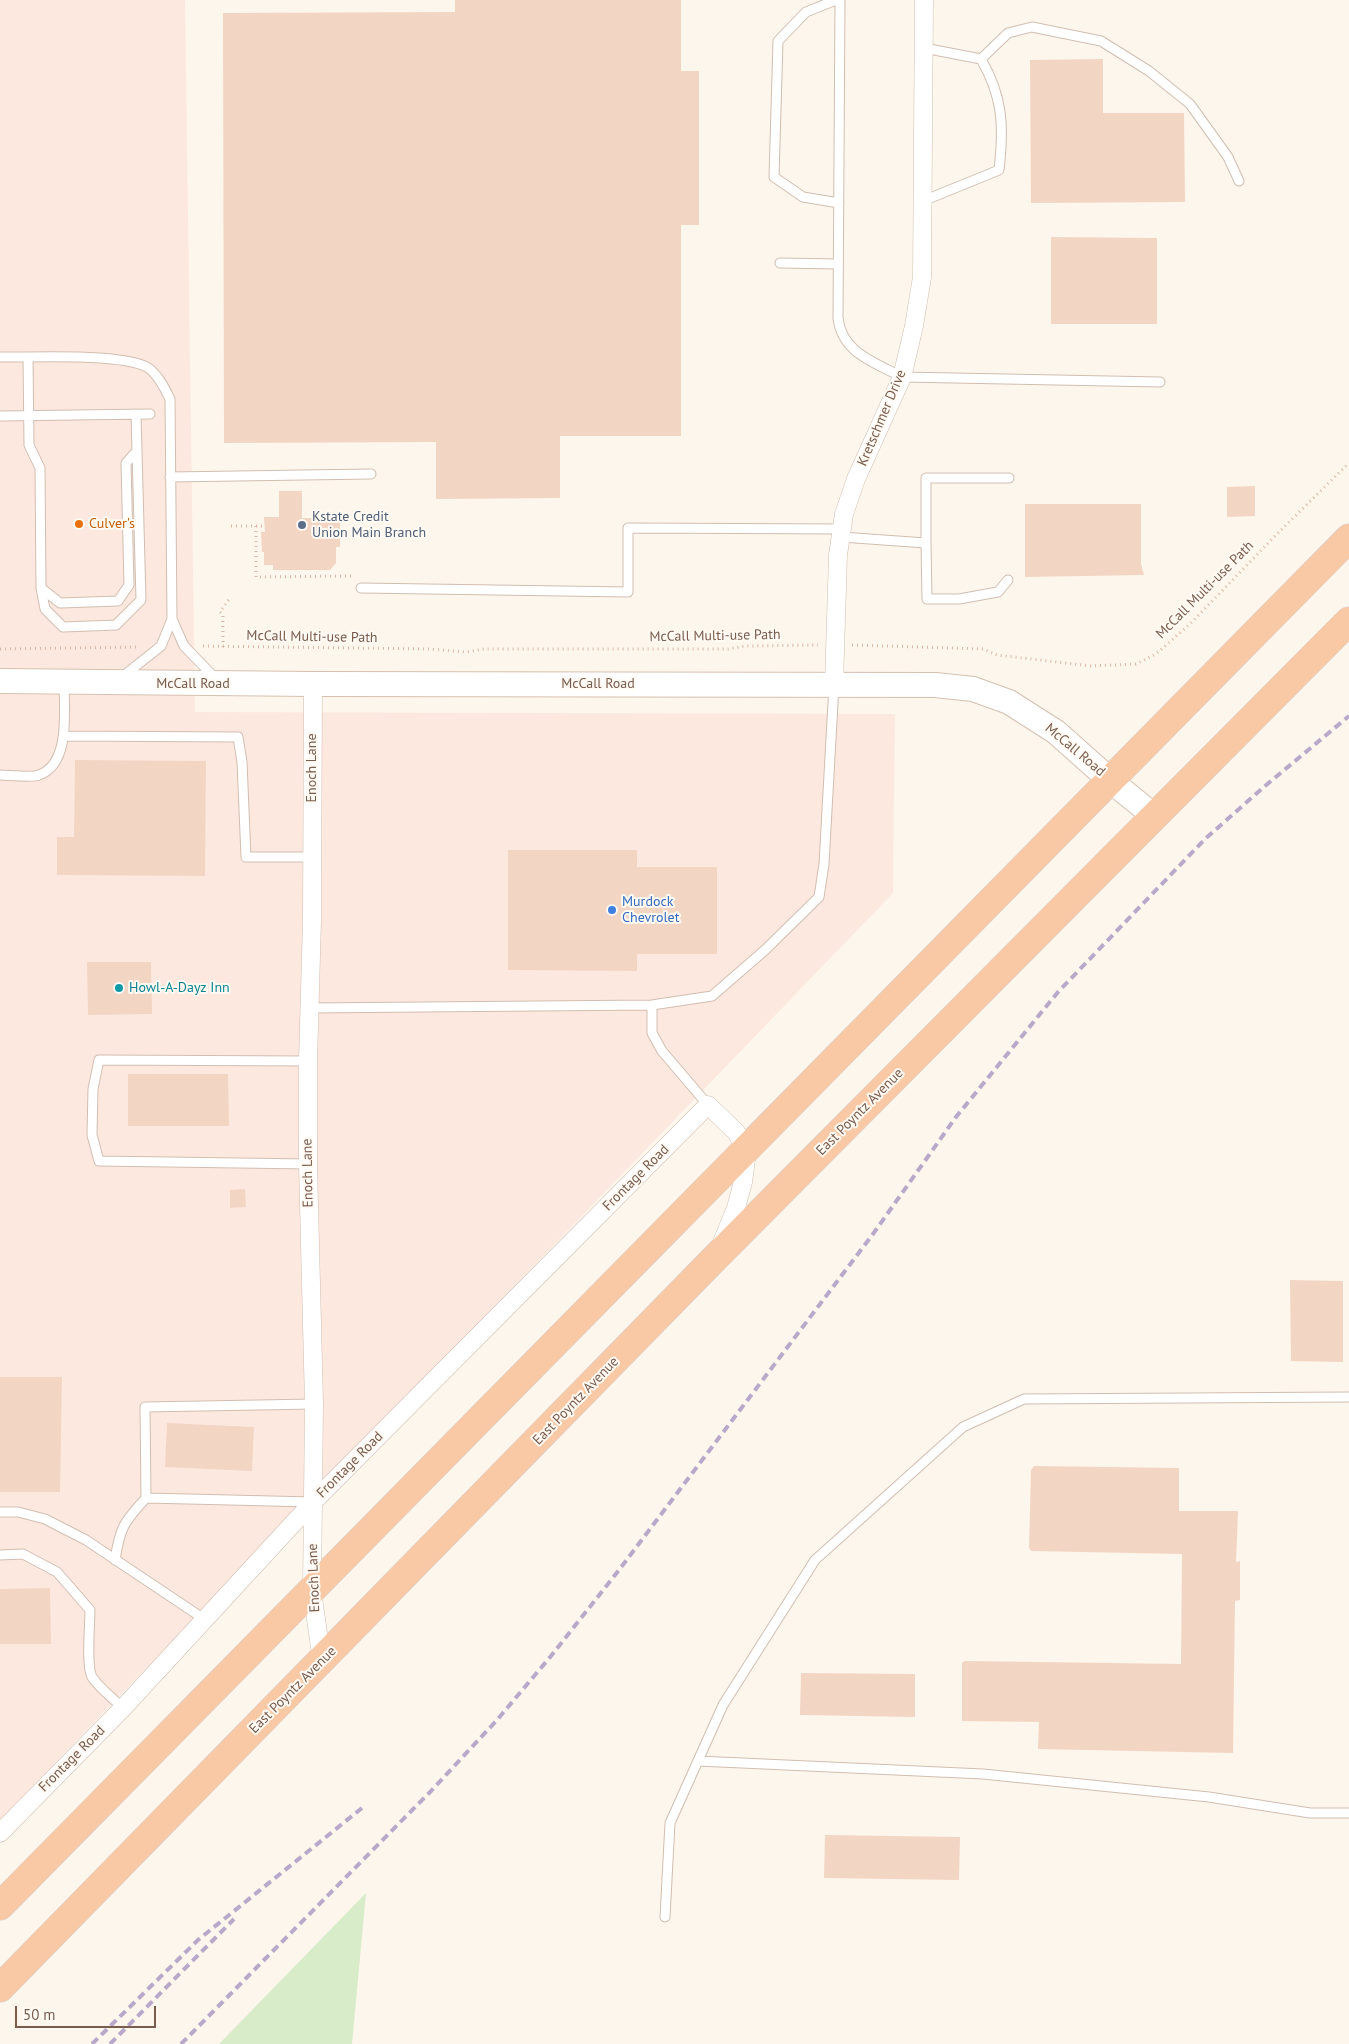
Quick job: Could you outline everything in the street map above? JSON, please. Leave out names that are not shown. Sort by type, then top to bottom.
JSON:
[{"type":"highway","points":[[0,1906],[1349,538]]},
{"type":"highway","name":"East Poyntz Avenue","points":[[0,1988],[716,1257],[1349,620]]},
{"type":"main road","name":"McCall Road","points":[[0,681],[221,684],[834,684],[935,685],[973,689],[1009,702],[1056,732],[1154,816]]},
{"type":"street","name":"Kretschmer Drive","points":[[834,684],[838,555],[844,514],[856,479],[902,377],[914,326],[922,277],[924,0]]},
{"type":"street","name":"Enoch Lane","points":[[313,684],[308,1164],[314,1404],[312,1591],[322,1661]]},
{"type":"street","points":[[708,1105],[736,1132],[746,1151],[743,1182],[736,1208],[716,1257]]},
{"type":"street","name":"Frontage Road","points":[[0,1833],[123,1708],[313,1502],[708,1105]]},
{"type":"lane","points":[[836,0],[806,12],[778,41],[774,177],[803,197],[839,204]]},
{"type":"lane","points":[[840,0],[838,318],[839,330],[845,342],[868,360],[902,377],[1160,382]]},
{"type":"lane","points":[[982,59],[1008,33],[1032,27],[1101,41],[1150,71],[1190,104],[1228,157],[1239,181]]},
{"type":"lane","points":[[924,48],[982,59]]},
{"type":"lane","points":[[923,201],[999,170],[1002,146],[1000,105],[993,80],[982,59]]},
{"type":"lane","points":[[780,263],[838,264]]},
{"type":"lane","points":[[0,357],[123,359],[138,362],[151,369],[161,381],[170,399],[172,619],[161,646],[114,683]]},
{"type":"lane","points":[[28,358],[29,445],[40,468],[41,588],[45,609],[63,627],[116,624],[141,600],[136,414]]},
{"type":"lane","points":[[0,416],[150,414]]},
{"type":"lane","points":[[41,588],[60,603],[118,601],[129,585],[126,463],[136,452]]},
{"type":"lane","points":[[170,477],[371,474]]},
{"type":"lane","points":[[1008,580],[998,592],[959,599],[927,599],[926,478],[1009,478]]},
{"type":"lane","points":[[360,588],[628,592],[628,528],[841,533],[926,543]]},
{"type":"lane","points":[[172,619],[184,646],[221,684]]},
{"type":"lane","points":[[0,775],[39,776],[55,764],[64,736],[64,682]]},
{"type":"lane","points":[[309,1008],[652,1005],[712,996],[765,950],[819,897],[824,864],[834,684]]},
{"type":"lane","points":[[64,736],[238,737],[242,762],[246,857],[312,857]]},
{"type":"lane","points":[[652,1005],[652,1033],[662,1051],[708,1105]]},
{"type":"lane","points":[[308,1061],[100,1060],[93,1089],[92,1135],[99,1161],[308,1164]]},
{"type":"lane","points":[[665,1917],[670,1822],[723,1705],[815,1560],[963,1427],[1024,1399],[1349,1397]]},
{"type":"lane","points":[[115,1560],[118,1535],[128,1518],[146,1498],[145,1407],[314,1404]]},
{"type":"lane","points":[[146,1498],[313,1502]]},
{"type":"lane","points":[[0,1512],[18,1512],[45,1519],[86,1540],[204,1619]]},
{"type":"lane","points":[[0,1555],[23,1554],[58,1572],[90,1610],[89,1664],[91,1675],[123,1708]]},
{"type":"lane","points":[[698,1761],[983,1774],[1209,1797],[1310,1813],[1349,1813]]},
{"type":"path","name":"McCall Multi-use Path","points":[[184,646],[428,649],[466,652],[484,649],[728,649],[745,646],[881,644],[931,648],[983,649],[1002,656],[1091,666],[1136,664],[1156,654],[1190,624],[1349,463]]},
{"type":"path","points":[[231,526],[263,526]]},
{"type":"path","points":[[256,526],[256,576],[361,576]]},
{"type":"path","points":[[223,647],[223,615],[220,612],[230,598]]},
{"type":"path","points":[[0,649],[161,646]]},
{"type":"shaded area","points":[[0,0],[185,0],[195,712],[895,714],[893,893],[0,1820]]},
{"type":"green space","points":[[366,1893],[352,2044],[219,2044]]},
{"type":"building","points":[[455,0],[681,0],[681,71],[699,71],[699,225],[681,225],[681,436],[560,436],[560,498],[436,499],[436,442],[224,443],[223,13],[455,12]]},
{"type":"building","points":[[1103,59],[1103,113],[1184,113],[1185,202],[1031,203],[1030,60]]},
{"type":"building","points":[[1051,237],[1157,238],[1157,324],[1051,324]]},
{"type":"building","points":[[1255,486],[1255,516],[1227,517],[1227,487]]},
{"type":"building","name":"Kstate Credit Union Main Branch","points":[[279,491],[302,491],[302,518],[340,518],[340,547],[336,547],[336,563],[330,570],[273,570],[273,565],[264,565],[261,532],[265,532],[264,517],[279,517]]},
{"type":"building","points":[[1025,504],[1141,504],[1141,564],[1144,575],[1025,577]]},
{"type":"building","points":[[75,760],[206,761],[205,876],[57,875],[57,837],[74,837]]},
{"type":"building","name":"Murdock Chevrolet","points":[[508,850],[637,850],[637,867],[717,867],[717,954],[637,954],[637,971],[508,970]]},
{"type":"building","name":"Howl-A-Dayz Inn","points":[[87,962],[151,962],[152,1014],[88,1015]]},
{"type":"building","points":[[128,1074],[228,1074],[229,1126],[128,1126]]},
{"type":"building","points":[[245,1189],[246,1207],[230,1208],[230,1190]]},
{"type":"building","points":[[1290,1280],[1343,1281],[1343,1362],[1291,1361]]},
{"type":"building","points":[[0,1377],[62,1377],[60,1492],[0,1492]]},
{"type":"building","points":[[167,1423],[254,1427],[252,1471],[165,1467]]},
{"type":"building","points":[[1034,1466],[1179,1468],[1179,1511],[1238,1511],[1236,1562],[1240,1561],[1240,1600],[1235,1601],[1233,1753],[1038,1749],[1039,1722],[962,1721],[962,1663],[965,1661],[1181,1664],[1182,1554],[1031,1551],[1029,1548],[1031,1470]]},
{"type":"building","points":[[50,1588],[51,1644],[0,1644],[0,1589]]},
{"type":"building","points":[[801,1673],[915,1674],[915,1717],[800,1715]]},
{"type":"building","points":[[825,1835],[960,1837],[959,1880],[824,1878]]},
{"type":"railway","points":[[181,2044],[431,1791],[497,1720],[551,1656],[619,1570],[873,1234],[956,1117],[1058,992],[1205,839],[1349,716]]},
{"type":"railway","points":[[92,2044],[198,1940],[362,1808]]},
{"type":"railway","points":[[110,2044],[234,1919]]},
{"type":"place","name":"Culver's","points":[[79,524]]},
{"type":"place","name":"Kstate Credit Union Main Branch","points":[[302,525]]},
{"type":"place","name":"Murdock Chevrolet","points":[[612,910]]},
{"type":"place","name":"Howl-A-Dayz Inn","points":[[119,988]]}]
